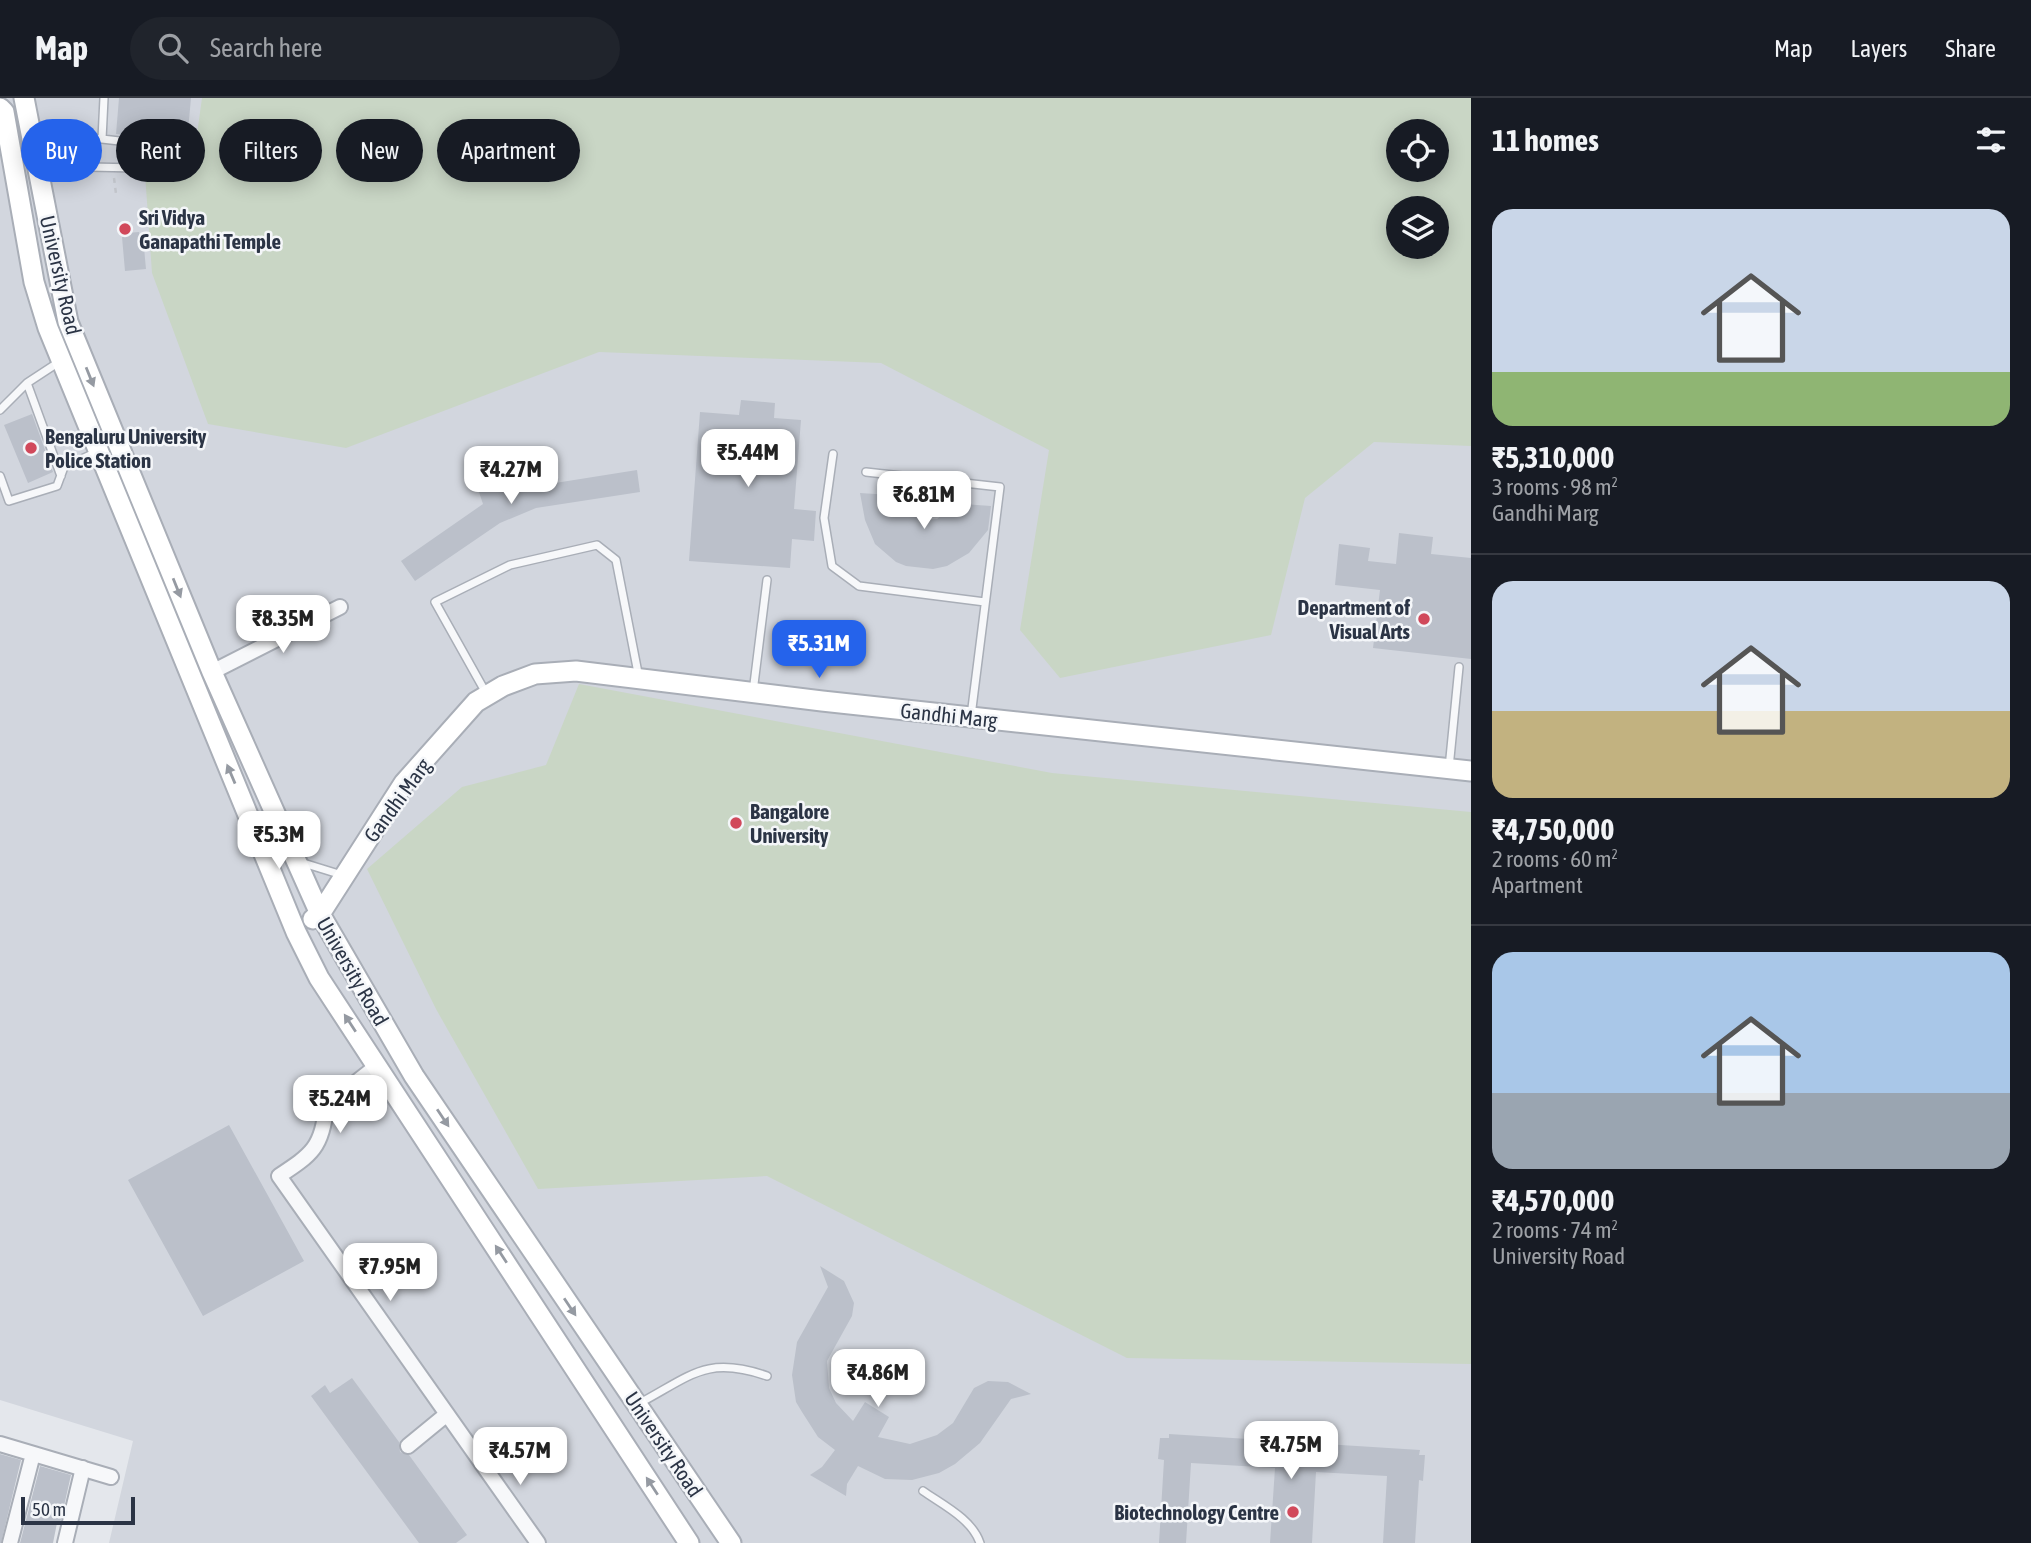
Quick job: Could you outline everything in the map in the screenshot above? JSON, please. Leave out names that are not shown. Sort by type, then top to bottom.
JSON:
[{"type":"main road","name":"University Road","points":[[26,99],[29,119]]},
{"type":"main road","name":"University Road","points":[[2,110],[34,282],[60,361],[296,932],[318,978],[378,1065],[689,1543]]},
{"type":"main road","points":[[17,188],[27,182]]},
{"type":"main road","name":"University Road","points":[[39,182],[68,322],[212,672],[320,914],[414,1076],[731,1543]]},
{"type":"main road","points":[[123,516],[144,507]]},
{"type":"main road","name":"Gandhi Marg","points":[[296,932],[320,914],[404,783],[477,702],[535,674],[576,671],[1471,771]]},
{"type":"street","points":[[212,672],[340,607]]},
{"type":"street","points":[[378,1065],[326,1106],[320,1141],[311,1154],[279,1175],[535,1542]]},
{"type":"street","points":[[408,1446],[447,1413]]},
{"type":"street","points":[[0,1444],[111,1477]]},
{"type":"street","points":[[10,1543],[33,1454]]},
{"type":"street","points":[[65,1543],[83,1468]]},
{"type":"lane","points":[[104,98],[102,139],[116,141]]},
{"type":"lane","points":[[2,110],[26,99]]},
{"type":"lane","points":[[102,169],[116,168]]},
{"type":"lane","points":[[0,410],[26,383],[60,361]]},
{"type":"lane","points":[[26,383],[61,476]]},
{"type":"lane","points":[[0,476],[9,501],[57,486],[64,467],[97,452]]},
{"type":"lane","points":[[833,454],[824,519],[832,566],[859,586],[985,602]]},
{"type":"lane","points":[[866,472],[1000,487],[970,717]]},
{"type":"lane","points":[[488,695],[435,602],[510,565],[597,545],[616,560],[640,678]]},
{"type":"lane","points":[[753,692],[767,580]]},
{"type":"lane","points":[[1448,769],[1459,667]]},
{"type":"lane","points":[[296,860],[345,876]]},
{"type":"lane","points":[[637,1404],[701,1370],[721,1365],[740,1366],[767,1376]]},
{"type":"lane","points":[[923,1492],[964,1520],[977,1533],[980,1543]]},
{"type":"path","points":[[112,168],[116,194]]},
{"type":"shaded area","name":"Bangalore University","points":[[0,98],[1471,98],[1471,1543],[109,1543],[133,1441],[0,1400]]},
{"type":"green space","points":[[202,98],[1471,98],[1471,446],[1374,442],[1305,498],[1271,635],[1060,678],[1020,630],[1049,450],[881,363],[599,352],[346,448],[208,424],[152,273],[146,182],[205,182],[205,119],[199,119]]},
{"type":"green space","points":[[579,684],[1052,773],[1471,812],[1471,1364],[1127,1358],[767,1176],[538,1189],[436,1009],[367,869],[462,787],[546,765]]},
{"type":"building","points":[[119,98],[191,98],[189,119],[117,119]]},
{"type":"building","points":[[139,232],[140,237],[143,237],[146,269],[125,271],[122,237],[127,237],[126,233]]},
{"type":"building","points":[[741,400],[775,403],[774,418],[801,420],[794,509],[816,511],[814,541],[792,539],[790,568],[689,561],[700,412],[739,415]]},
{"type":"building","name":"Bengaluru University Police Station","points":[[32,414],[53,472],[28,483],[4,425]]},
{"type":"building","points":[[501,446],[514,478],[525,473],[530,487],[637,470],[640,492],[536,508],[500,523],[415,581],[401,561],[483,504],[479,492],[485,490],[472,458]]},
{"type":"building","points":[[860,493],[906,496],[911,510],[922,520],[937,519],[946,512],[949,503],[991,506],[988,530],[969,553],[947,566],[933,569],[906,566],[896,562],[875,544],[865,520]]},
{"type":"building","name":"Department of Visual Arts","points":[[1399,533],[1433,537],[1431,554],[1471,558],[1471,659],[1373,648],[1380,590],[1335,585],[1339,544],[1370,548],[1368,561],[1396,564]]},
{"type":"building","points":[[229,1125],[304,1261],[203,1316],[128,1180]]},
{"type":"building","points":[[820,1266],[844,1281],[854,1303],[852,1316],[827,1361],[829,1388],[836,1403],[853,1421],[865,1402],[889,1417],[878,1437],[910,1444],[937,1435],[953,1423],[974,1388],[988,1381],[1008,1382],[1031,1394],[1011,1399],[980,1443],[955,1464],[939,1473],[912,1480],[885,1479],[858,1466],[847,1484],[846,1496],[810,1475],[822,1467],[835,1450],[818,1437],[796,1402],[792,1375],[797,1342],[828,1287]]},
{"type":"building","points":[[352,1378],[399,1442],[400,1452],[409,1455],[467,1535],[456,1543],[419,1543],[311,1396],[325,1385],[330,1393]]},
{"type":"building","name":"Biotechnology Centre","points":[[1169,1434],[1420,1450],[1419,1455],[1425,1455],[1423,1481],[1419,1480],[1415,1543],[1383,1543],[1387,1476],[1316,1472],[1312,1543],[1270,1543],[1275,1468],[1191,1463],[1186,1543],[1159,1543],[1164,1460],[1158,1459],[1160,1438],[1169,1438]]},
{"type":"building","points":[[0,1454],[21,1460],[1,1543],[0,1543]]},
{"type":"building","points":[[40,1466],[71,1475],[60,1524],[57,1523],[53,1543],[20,1543]]},
{"type":"place","name":"Sri Vidya Ganapathi Temple","points":[[125,229]]},
{"type":"place","name":"Bengaluru University Police Station","points":[[31,448]]},
{"type":"place","name":"Department of Visual Arts","points":[[1424,619]]},
{"type":"place","name":"Bangalore University","points":[[736,823]]},
{"type":"place","name":"Biotechnology Centre","points":[[1293,1512]]}]
